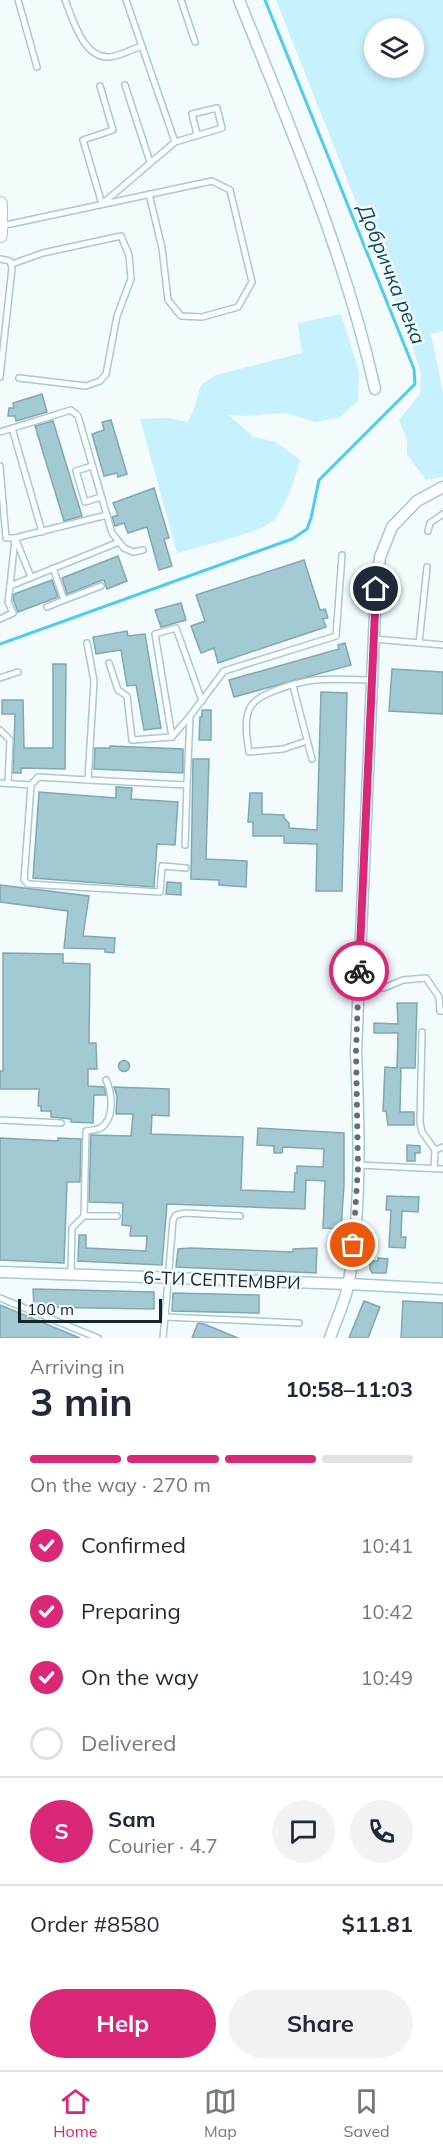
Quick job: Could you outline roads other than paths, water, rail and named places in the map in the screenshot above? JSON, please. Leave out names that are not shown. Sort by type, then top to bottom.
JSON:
[{"type":"street","points":[[239,0],[336,249],[359,321],[375,389]]},
{"type":"street","points":[[0,204],[1,230]]},
{"type":"street","points":[[330,1338],[349,1284],[355,1225],[358,1164],[356,1051],[372,680],[380,557],[392,527],[417,501],[443,487]]},
{"type":"street","name":"6-ТИ СЕПТЕМВРИ","points":[[0,1272],[443,1289]]},
{"type":"lane","points":[[18,0],[38,67]]},
{"type":"lane","points":[[65,0],[84,42],[97,55],[110,57],[142,46]]},
{"type":"lane","points":[[126,0],[175,142]]},
{"type":"lane","points":[[181,0],[195,42]]},
{"type":"lane","points":[[125,85],[150,162]]},
{"type":"lane","points":[[100,86],[113,130],[83,140],[102,204]]},
{"type":"lane","points":[[102,204],[175,142],[222,128],[217,108],[192,114],[197,134]]},
{"type":"lane","points":[[1,230],[102,204],[149,194],[212,181],[231,190],[252,282],[238,307],[202,317],[181,316],[168,300],[162,248],[149,194]]},
{"type":"lane","points":[[12,264],[43,253],[121,236],[129,255],[131,279],[117,316],[106,374],[100,381],[86,386],[19,378]]},
{"type":"lane","points":[[0,259],[10,261],[12,264]]},
{"type":"lane","points":[[0,378],[12,264]]},
{"type":"lane","points":[[0,432],[71,410],[78,416],[112,532],[124,548],[133,552],[143,550]]},
{"type":"lane","points":[[12,428],[42,531]]},
{"type":"lane","points":[[0,466],[3,537],[15,538],[107,515]]},
{"type":"lane","points":[[92,466],[76,471],[82,492],[85,502],[101,497]]},
{"type":"lane","points":[[428,531],[430,523],[443,514]]},
{"type":"lane","points":[[15,538],[31,577]]},
{"type":"lane","points":[[0,619],[13,614],[8,602],[15,538]]},
{"type":"lane","points":[[10,586],[119,542]]},
{"type":"lane","points":[[109,663],[118,690],[127,696],[132,740],[172,737],[224,671],[336,636],[342,555]]},
{"type":"lane","points":[[419,643],[427,567]]},
{"type":"lane","points":[[53,568],[64,600]]},
{"type":"lane","points":[[47,607],[101,586]]},
{"type":"lane","points":[[0,602],[8,602]]},
{"type":"lane","points":[[172,737],[155,634],[176,628],[202,700]]},
{"type":"lane","points":[[374,639],[443,645]]},
{"type":"lane","points":[[87,643],[94,681],[88,780]]},
{"type":"lane","points":[[0,678],[18,672]]},
{"type":"lane","points":[[308,741],[283,749],[249,752],[246,738],[247,719],[251,706],[264,694],[315,680],[372,680]]},
{"type":"lane","points":[[293,686],[312,759]]},
{"type":"lane","points":[[185,845],[190,716]]},
{"type":"lane","points":[[0,730],[10,740],[8,783]]},
{"type":"lane","points":[[186,868],[162,866],[160,892],[28,884],[24,880],[31,785],[38,777],[187,785]]},
{"type":"lane","points":[[0,783],[31,785]]},
{"type":"lane","points":[[359,987],[384,988],[404,980],[426,978],[439,997],[440,1011],[443,1011]]},
{"type":"lane","points":[[422,1032],[420,1122],[422,1132],[435,1150],[434,1168]]},
{"type":"lane","points":[[71,1274],[72,1228],[84,1216],[86,1131],[99,1129],[106,1124],[110,1112],[111,1090],[106,1080]]},
{"type":"lane","points":[[0,1120],[61,1123]]},
{"type":"lane","points":[[435,1150],[443,1147]]},
{"type":"lane","points":[[358,1164],[443,1169]]},
{"type":"lane","points":[[163,1338],[172,1220],[176,1215],[185,1213],[240,1216]]},
{"type":"lane","points":[[84,1216],[117,1216]]},
{"type":"lane","points":[[0,1298],[98,1338]]},
{"type":"lane","points":[[165,1317],[299,1323]]},
{"type":"waterway","name":"Добричка река","points":[[0,644],[292,539],[307,529],[319,480],[415,384],[414,369],[265,0]]}]
